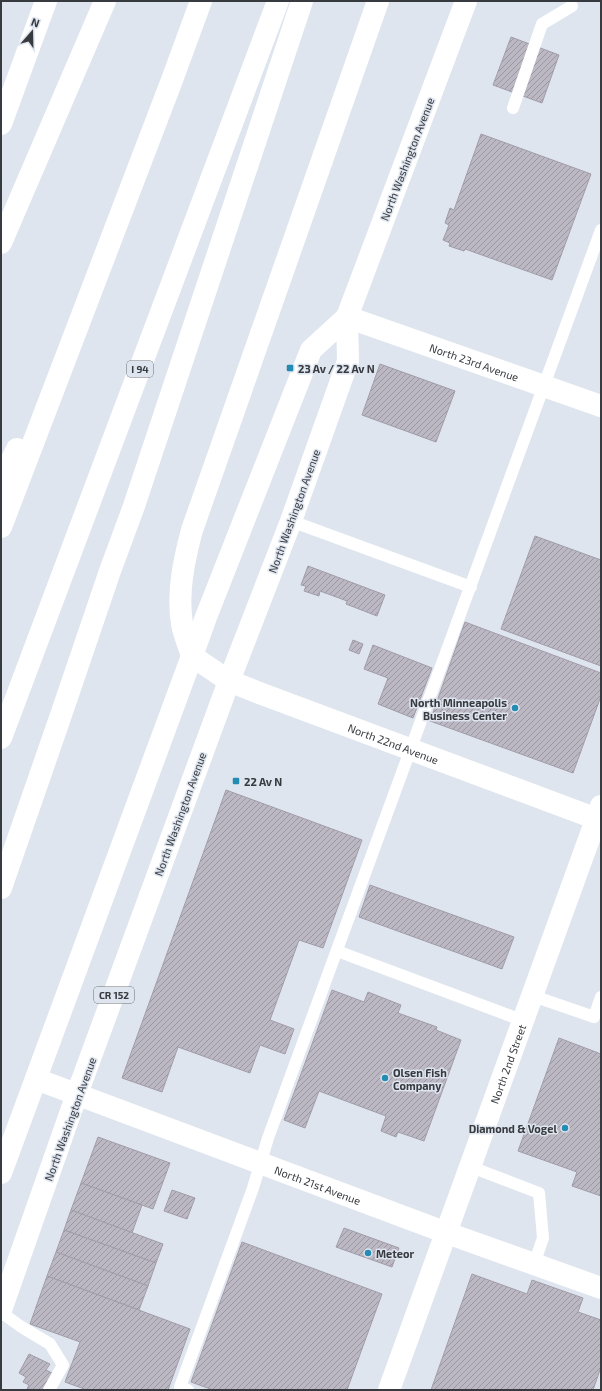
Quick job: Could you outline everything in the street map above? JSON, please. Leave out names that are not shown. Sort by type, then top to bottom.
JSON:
[{"type":"main road","points":[[1,124],[46,1]]},
{"type":"main road","points":[[1,243],[105,1]]},
{"type":"main road","points":[[1,527],[201,1]]},
{"type":"main road","name":"I 94","points":[[1,738],[278,1]]},
{"type":"main road","points":[[1,888],[62,715],[110,571],[134,506],[302,1]]},
{"type":"main road","points":[[192,656],[182,625],[181,604],[181,580],[192,530],[378,1]]},
{"type":"main road","name":"North Washington Avenue","points":[[1,1311],[77,1094],[229,681],[291,521],[348,361],[347,317],[466,1]]},
{"type":"main road","points":[[1,482],[82,316]]},
{"type":"main road","name":"North Washington Avenue","points":[[1,1173],[212,602],[311,350],[347,317]]},
{"type":"main road","name":"North 23rd Avenue","points":[[347,317],[601,406]]},
{"type":"main road","name":"North 22nd Avenue","points":[[192,656],[229,681],[262,694],[411,750],[600,815]]},
{"type":"main road","name":"North 2nd Street","points":[[389,1390],[600,815]]},
{"type":"main road","name":"North 21st Avenue","points":[[36,1079],[447,1233],[601,1288]]},
{"type":"lane","points":[[513,108],[542,24],[572,6]]},
{"type":"lane","points":[[188,1390],[180,1387],[253,1188],[268,1138],[471,588],[601,230]]},
{"type":"lane","points":[[291,521],[471,588]]},
{"type":"lane","points":[[337,951],[524,1021]]},
{"type":"lane","points":[[533,996],[594,1017],[601,997]]},
{"type":"lane","points":[[471,1167],[539,1193],[543,1238],[534,1264]]},
{"type":"lane","points":[[1,1311],[20,1326],[50,1344],[63,1365],[50,1390]]},
{"type":"building","points":[[511,37],[559,55],[542,103],[493,85]]},
{"type":"building","points":[[481,134],[591,174],[552,280],[465,249],[464,251],[449,246],[450,243],[443,240],[449,225],[445,223],[450,208],[454,210]]},
{"type":"building","points":[[380,364],[455,391],[436,442],[362,415]]},
{"type":"building","points":[[535,536],[601,560],[601,666],[501,629]]},
{"type":"building","points":[[308,566],[385,595],[377,616],[346,604],[347,601],[320,591],[319,596],[304,591],[306,586],[301,585]]},
{"type":"building","name":"North Minneapolis Business Center","points":[[465,622],[601,673],[601,696],[573,773],[430,721]]},
{"type":"building","points":[[353,640],[363,644],[359,654],[349,650]]},
{"type":"building","points":[[373,645],[432,668],[413,718],[378,704],[388,678],[364,669]]},
{"type":"building","points":[[226,790],[362,840],[323,948],[299,940],[270,1020],[294,1029],[285,1054],[260,1045],[250,1073],[178,1047],[162,1092],[122,1078]]},
{"type":"building","points":[[370,885],[514,937],[502,969],[359,917]]},
{"type":"building","points":[[332,990],[364,1002],[368,992],[401,1005],[398,1013],[437,1027],[436,1030],[461,1040],[424,1141],[398,1132],[396,1137],[381,1131],[386,1116],[319,1091],[305,1128],[284,1120]]},
{"type":"building","points":[[559,1038],[601,1054],[601,1196],[572,1186],[577,1172],[518,1151]]},
{"type":"building","points":[[98,1137],[170,1163],[153,1209],[81,1183]]},
{"type":"building","points":[[81,1183],[142,1205],[132,1233],[71,1210]]},
{"type":"building","points":[[172,1190],[195,1198],[187,1219],[164,1211]]},
{"type":"building","points":[[71,1210],[163,1244],[156,1263],[64,1230]]},
{"type":"building","points":[[344,1228],[399,1248],[392,1267],[336,1247]]},
{"type":"building","points":[[64,1230],[156,1263],[148,1286],[56,1252]]},
{"type":"building","points":[[242,1242],[382,1294],[347,1390],[213,1390],[191,1382]]},
{"type":"building","points":[[56,1252],[148,1286],[139,1310],[47,1276]]},
{"type":"building","points":[[472,1274],[527,1294],[532,1280],[583,1298],[578,1312],[601,1320],[601,1367],[593,1390],[431,1390]]},
{"type":"building","points":[[47,1276],[190,1329],[168,1390],[87,1390],[65,1382],[80,1342],[30,1324]]},
{"type":"building","points":[[29,1354],[50,1364],[46,1370],[52,1373],[43,1390],[27,1389],[29,1385],[23,1382],[26,1377],[19,1373]]},
{"type":"place","name":"23 Av / 22 Av N","points":[[290,368]]},
{"type":"place","name":"North Minneapolis Business Center","points":[[515,708]]},
{"type":"place","name":"22 Av N","points":[[236,781]]},
{"type":"place","name":"Olsen Fish Company","points":[[385,1078]]},
{"type":"place","name":"Diamond & Vogel","points":[[565,1128]]},
{"type":"place","name":"Meteor","points":[[368,1253]]}]
